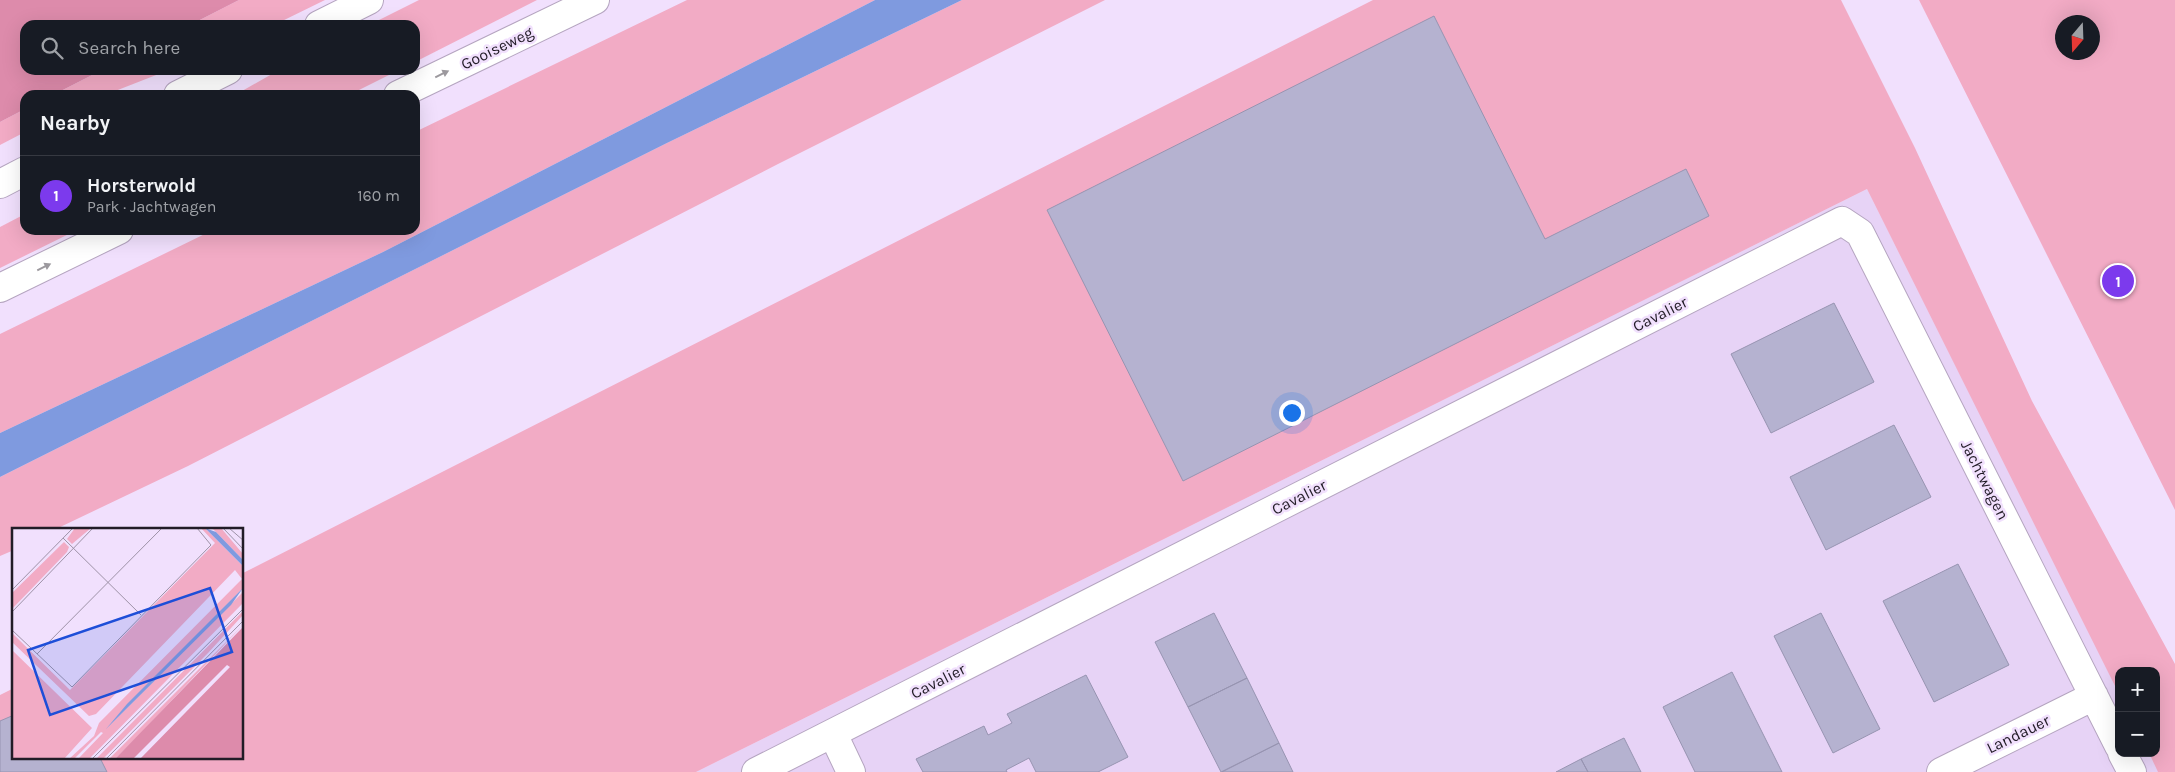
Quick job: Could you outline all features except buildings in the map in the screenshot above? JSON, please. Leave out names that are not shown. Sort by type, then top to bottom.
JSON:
[{"type":"main road","points":[[329,20],[369,0]]},
{"type":"main road","name":"Gooiseweg","points":[[408,90],[595,0]]},
{"type":"main road","points":[[188,90],[218,75]]},
{"type":"main road","points":[[0,184],[20,174]]},
{"type":"main road","name":"Jachtwagen","points":[[1842,221],[1860,234],[2115,738]]},
{"type":"main road","name":"Cavalier","points":[[756,772],[1842,221]]},
{"type":"main road","points":[[0,288],[109,235]]},
{"type":"main road","name":"Landauer","points":[[1941,772],[2094,696]]},
{"type":"main road","points":[[833,734],[851,772]]},
{"type":"main road","points":[[2124,757],[2132,772]]},
{"type":"shaded area","points":[[0,0],[239,0],[200,20],[20,20],[20,75],[92,75],[63,90],[20,90],[20,112],[0,122]]},
{"type":"shaded area","points":[[239,0],[325,0],[284,20],[200,20]]},
{"type":"shaded area","points":[[419,0],[537,0],[420,59],[420,20],[379,20]]},
{"type":"shaded area","points":[[687,0],[875,0],[420,233],[420,130]]},
{"type":"shaded area","points":[[962,0],[1105,0],[778,164],[188,466],[58,528],[12,528],[12,551],[0,556],[0,477],[667,143]]},
{"type":"shaded area","points":[[1373,0],[1841,0],[1915,148],[2032,401],[2175,664],[2175,772],[2158,772],[2151,757],[2160,757],[2160,667],[2115,667],[2115,686],[1867,189],[696,772],[0,772],[0,695],[12,689],[12,760],[244,760],[244,572]]},
{"type":"shaded area","points":[[1919,0],[2175,0],[2175,510]]},
{"type":"shaded area","points":[[92,75],[156,75],[118,90],[63,90]]},
{"type":"shaded area","points":[[270,75],[389,75],[359,90],[244,90]]},
{"type":"shaded area","points":[[20,112],[20,135],[0,145],[0,122]]},
{"type":"shaded area","points":[[1867,189],[2115,684],[2115,757],[2151,757],[2159,772],[696,772]]},
{"type":"shaded area","points":[[20,217],[20,235],[67,235],[0,268],[0,227]]},
{"type":"shaded area","points":[[203,235],[416,235],[0,433],[0,334]]},
{"type":"water","points":[[875,0],[962,0],[667,143],[0,477],[0,433],[416,235],[420,235],[420,233]]},
{"type":"place","name":"Horsterwold","points":[[2118,281]]}]
